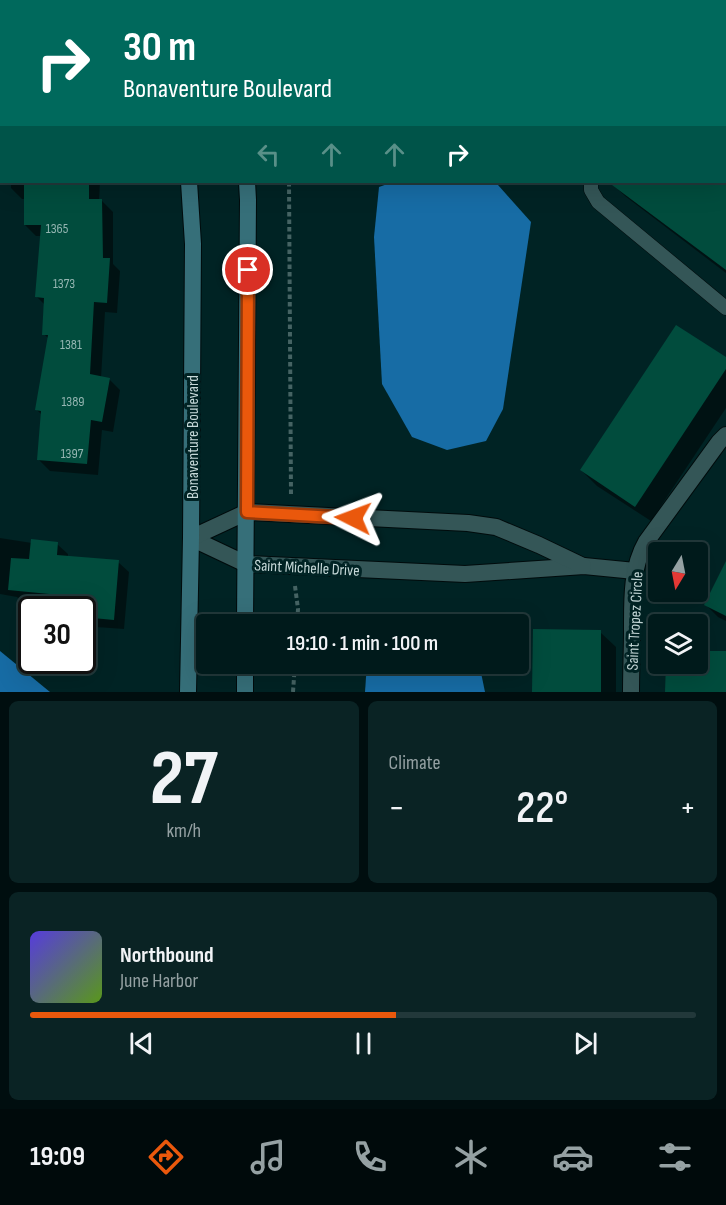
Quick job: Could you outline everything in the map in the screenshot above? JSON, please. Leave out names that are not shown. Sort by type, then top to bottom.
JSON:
[{"type":"main road","name":"Bonaventure Boulevard","points":[[188,692],[193,244],[189,183]]},
{"type":"main road","points":[[245,614],[247,183]]},
{"type":"main road","points":[[244,692],[245,674]]},
{"type":"street","name":"Saint Tropez Circle","points":[[631,692],[632,608],[635,571],[640,552],[726,435]]},
{"type":"street","name":"Saint Michelle Drive","points":[[191,538],[247,512],[468,523],[496,527],[584,566]]},
{"type":"street","name":"Saint Michelle Drive","points":[[191,538],[246,564],[465,574],[584,566],[635,571]]},
{"type":"lane","points":[[591,183],[591,190],[598,202],[726,308]]},
{"type":"path","points":[[289,183],[291,514]]},
{"type":"path","points":[[292,566],[298,614]]},
{"type":"path","points":[[293,692],[294,674]]},
{"type":"water","points":[[390,183],[492,183],[498,185],[531,222],[503,409],[486,441],[447,450],[412,437],[382,384],[374,237],[379,187]]},
{"type":"water","points":[[0,651],[18,666],[18,674],[28,674],[50,692],[0,692]]},
{"type":"water","points":[[366,674],[481,674],[485,692],[365,692]]},
{"type":"building","points":[[24,183],[89,183],[89,199],[102,199],[103,258],[110,258],[107,303],[94,302],[90,374],[110,378],[102,422],[91,420],[87,464],[37,460],[41,411],[35,410],[48,335],[42,335],[44,298],[35,297],[41,225],[24,225]]},
{"type":"building","points":[[609,183],[726,183],[726,270]]},
{"type":"building","points":[[676,325],[726,357],[726,369],[635,507],[580,470]]},
{"type":"building","points":[[31,539],[58,542],[57,555],[119,560],[114,620],[96,618],[96,596],[8,590],[11,558],[29,559]]},
{"type":"building","points":[[726,561],[726,616],[704,605],[708,602],[708,597]]},
{"type":"building","points":[[533,629],[601,630],[601,692],[532,692]]},
{"type":"building","points":[[708,651],[726,651],[726,692],[665,692],[666,674],[708,674]]},
{"type":"route","points":[[248,270],[247,512],[353,518]]}]
